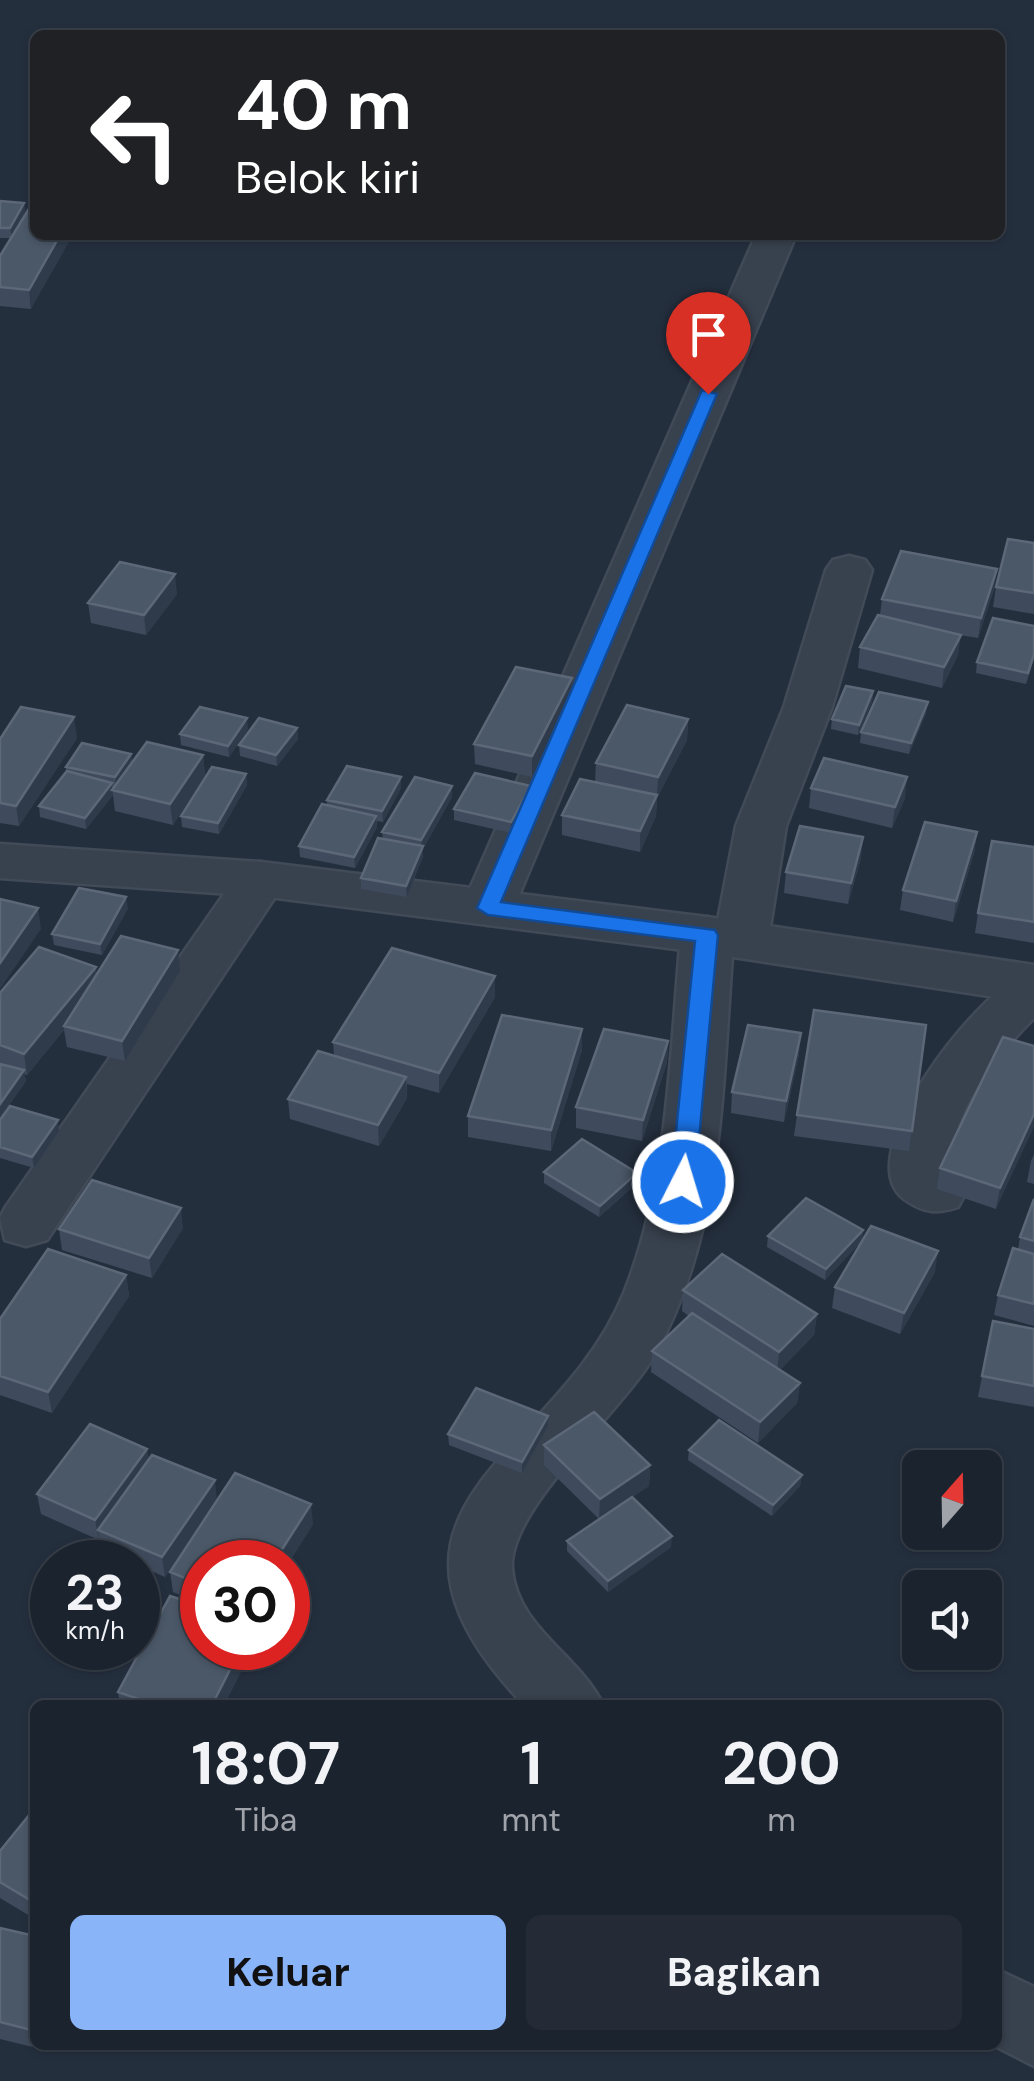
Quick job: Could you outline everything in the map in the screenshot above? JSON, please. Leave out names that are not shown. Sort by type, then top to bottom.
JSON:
[{"type":"street","points":[[488,908],[774,240]]},
{"type":"street","points":[[565,1700],[492,1615],[478,1578],[480,1543],[506,1498],[584,1408],[616,1364],[656,1290],[683,1182],[724,937],[761,826],[808,707],[849,570]]},
{"type":"street","points":[[0,861],[261,879],[724,937],[1034,986]]},
{"type":"street","points":[[26,1224],[261,879]]},
{"type":"street","points":[[936,1192],[918,1181],[918,1164],[934,1109],[975,1042],[1034,986]]},
{"type":"street","points":[[1002,2008],[1034,2030]]},
{"type":"building","points":[[0,201],[24,203],[10,228],[0,228]]},
{"type":"building","points":[[30,207],[30,240],[57,240],[29,290],[0,287],[0,256]]},
{"type":"building","points":[[1008,539],[1034,543],[1034,593],[996,587]]},
{"type":"building","points":[[901,551],[997,569],[981,618],[882,599]]},
{"type":"building","points":[[120,562],[175,574],[144,615],[88,603]]},
{"type":"building","points":[[878,615],[961,635],[944,667],[860,647]]},
{"type":"building","points":[[993,618],[1034,626],[1034,654],[1028,673],[977,662]]},
{"type":"building","points":[[516,667],[572,678],[532,756],[474,744]]},
{"type":"building","points":[[846,686],[873,691],[859,725],[832,719]]},
{"type":"building","points":[[879,692],[928,702],[911,743],[861,732]]},
{"type":"building","points":[[627,705],[688,719],[658,777],[596,763]]},
{"type":"building","points":[[21,707],[74,717],[16,806],[0,803],[0,739]]},
{"type":"building","points":[[200,707],[247,718],[228,746],[180,734]]},
{"type":"building","points":[[259,718],[297,728],[276,755],[239,745]]},
{"type":"building","points":[[147,742],[203,755],[170,804],[112,790]]},
{"type":"building","points":[[82,743],[131,754],[115,777],[66,767]]},
{"type":"building","points":[[824,758],[907,777],[895,807],[811,788]]},
{"type":"building","points":[[347,766],[401,777],[382,811],[327,800]]},
{"type":"building","points":[[212,767],[246,774],[218,823],[181,816]]},
{"type":"building","points":[[67,771],[112,783],[85,818],[39,806]]},
{"type":"building","points":[[475,773],[531,786],[511,822],[454,809]]},
{"type":"building","points":[[415,777],[452,786],[421,840],[382,832]]},
{"type":"building","points":[[580,779],[657,795],[640,831],[562,815]]},
{"type":"building","points":[[322,804],[376,816],[354,857],[299,846]]},
{"type":"building","points":[[925,822],[977,832],[956,901],[903,890]]},
{"type":"building","points":[[800,826],[863,837],[851,883],[786,872]]},
{"type":"building","points":[[378,838],[423,846],[406,886],[361,878]]},
{"type":"building","points":[[992,841],[1034,847],[1034,922],[978,913]]},
{"type":"building","points":[[79,888],[126,897],[100,944],[52,934]]},
{"type":"building","points":[[0,899],[38,908],[0,963]]},
{"type":"building","points":[[121,936],[178,950],[122,1041],[64,1026]]},
{"type":"building","points":[[39,947],[96,967],[24,1054],[0,1045],[0,993]]},
{"type":"building","points":[[392,948],[495,976],[439,1073],[333,1042]]},
{"type":"building","points":[[814,1010],[926,1025],[912,1131],[797,1115]]},
{"type":"building","points":[[502,1015],[582,1029],[551,1130],[468,1116]]},
{"type":"building","points":[[748,1025],[801,1033],[786,1101],[732,1092]]},
{"type":"building","points":[[604,1029],[668,1041],[643,1120],[576,1107]]},
{"type":"building","points":[[1003,1037],[1034,1046],[1034,1114],[1000,1188],[940,1168]]},
{"type":"building","points":[[318,1051],[406,1077],[378,1125],[288,1099]]},
{"type":"building","points":[[0,1064],[24,1070],[0,1104]]},
{"type":"building","points":[[10,1106],[58,1120],[32,1157],[0,1147],[0,1120]]},
{"type":"building","points":[[582,1139],[637,1173],[600,1206],[544,1172]]},
{"type":"building","points":[[92,1180],[181,1208],[149,1258],[59,1229]]},
{"type":"building","points":[[806,1198],[863,1230],[826,1269],[768,1236]]},
{"type":"building","points":[[1034,1199],[1034,1241],[1020,1237]]},
{"type":"building","points":[[871,1226],[938,1251],[904,1313],[835,1287]]},
{"type":"building","points":[[1013,1248],[1034,1254],[1034,1304],[998,1295]]},
{"type":"building","points":[[48,1249],[126,1275],[48,1392],[0,1376],[0,1319]]},
{"type":"building","points":[[722,1254],[817,1314],[779,1352],[683,1290]]},
{"type":"building","points":[[692,1313],[800,1383],[760,1422],[652,1351]]},
{"type":"building","points":[[993,1321],[1034,1329],[1034,1386],[982,1376]]},
{"type":"building","points":[[476,1388],[548,1416],[522,1462],[448,1434]]},
{"type":"building","points":[[594,1412],[650,1465],[600,1499],[544,1445]]},
{"type":"building","points":[[719,1420],[802,1475],[773,1505],[689,1450]]},
{"type":"building","points":[[90,1424],[147,1449],[95,1520],[37,1494]]},
{"type":"building","points":[[152,1455],[215,1480],[162,1557],[160,1540],[122,1540],[98,1530]]},
{"type":"building","points":[[235,1473],[311,1504],[288,1540],[191,1540]]},
{"type":"building","points":[[632,1497],[672,1536],[608,1581],[567,1541]]},
{"type":"building","points":[[180,1557],[180,1576],[170,1572]]},
{"type":"building","points":[[170,1596],[180,1599],[180,1670],[230,1670],[215,1700],[141,1700],[118,1692],[130,1670],[160,1670],[160,1614]]},
{"type":"building","points":[[30,1814],[30,1900],[0,1882],[0,1851]]},
{"type":"building","points":[[0,1928],[30,1935],[30,2030],[0,2022]]},
{"type":"route","points":[[683,1182],[707,935],[488,908],[708,394]]}]
